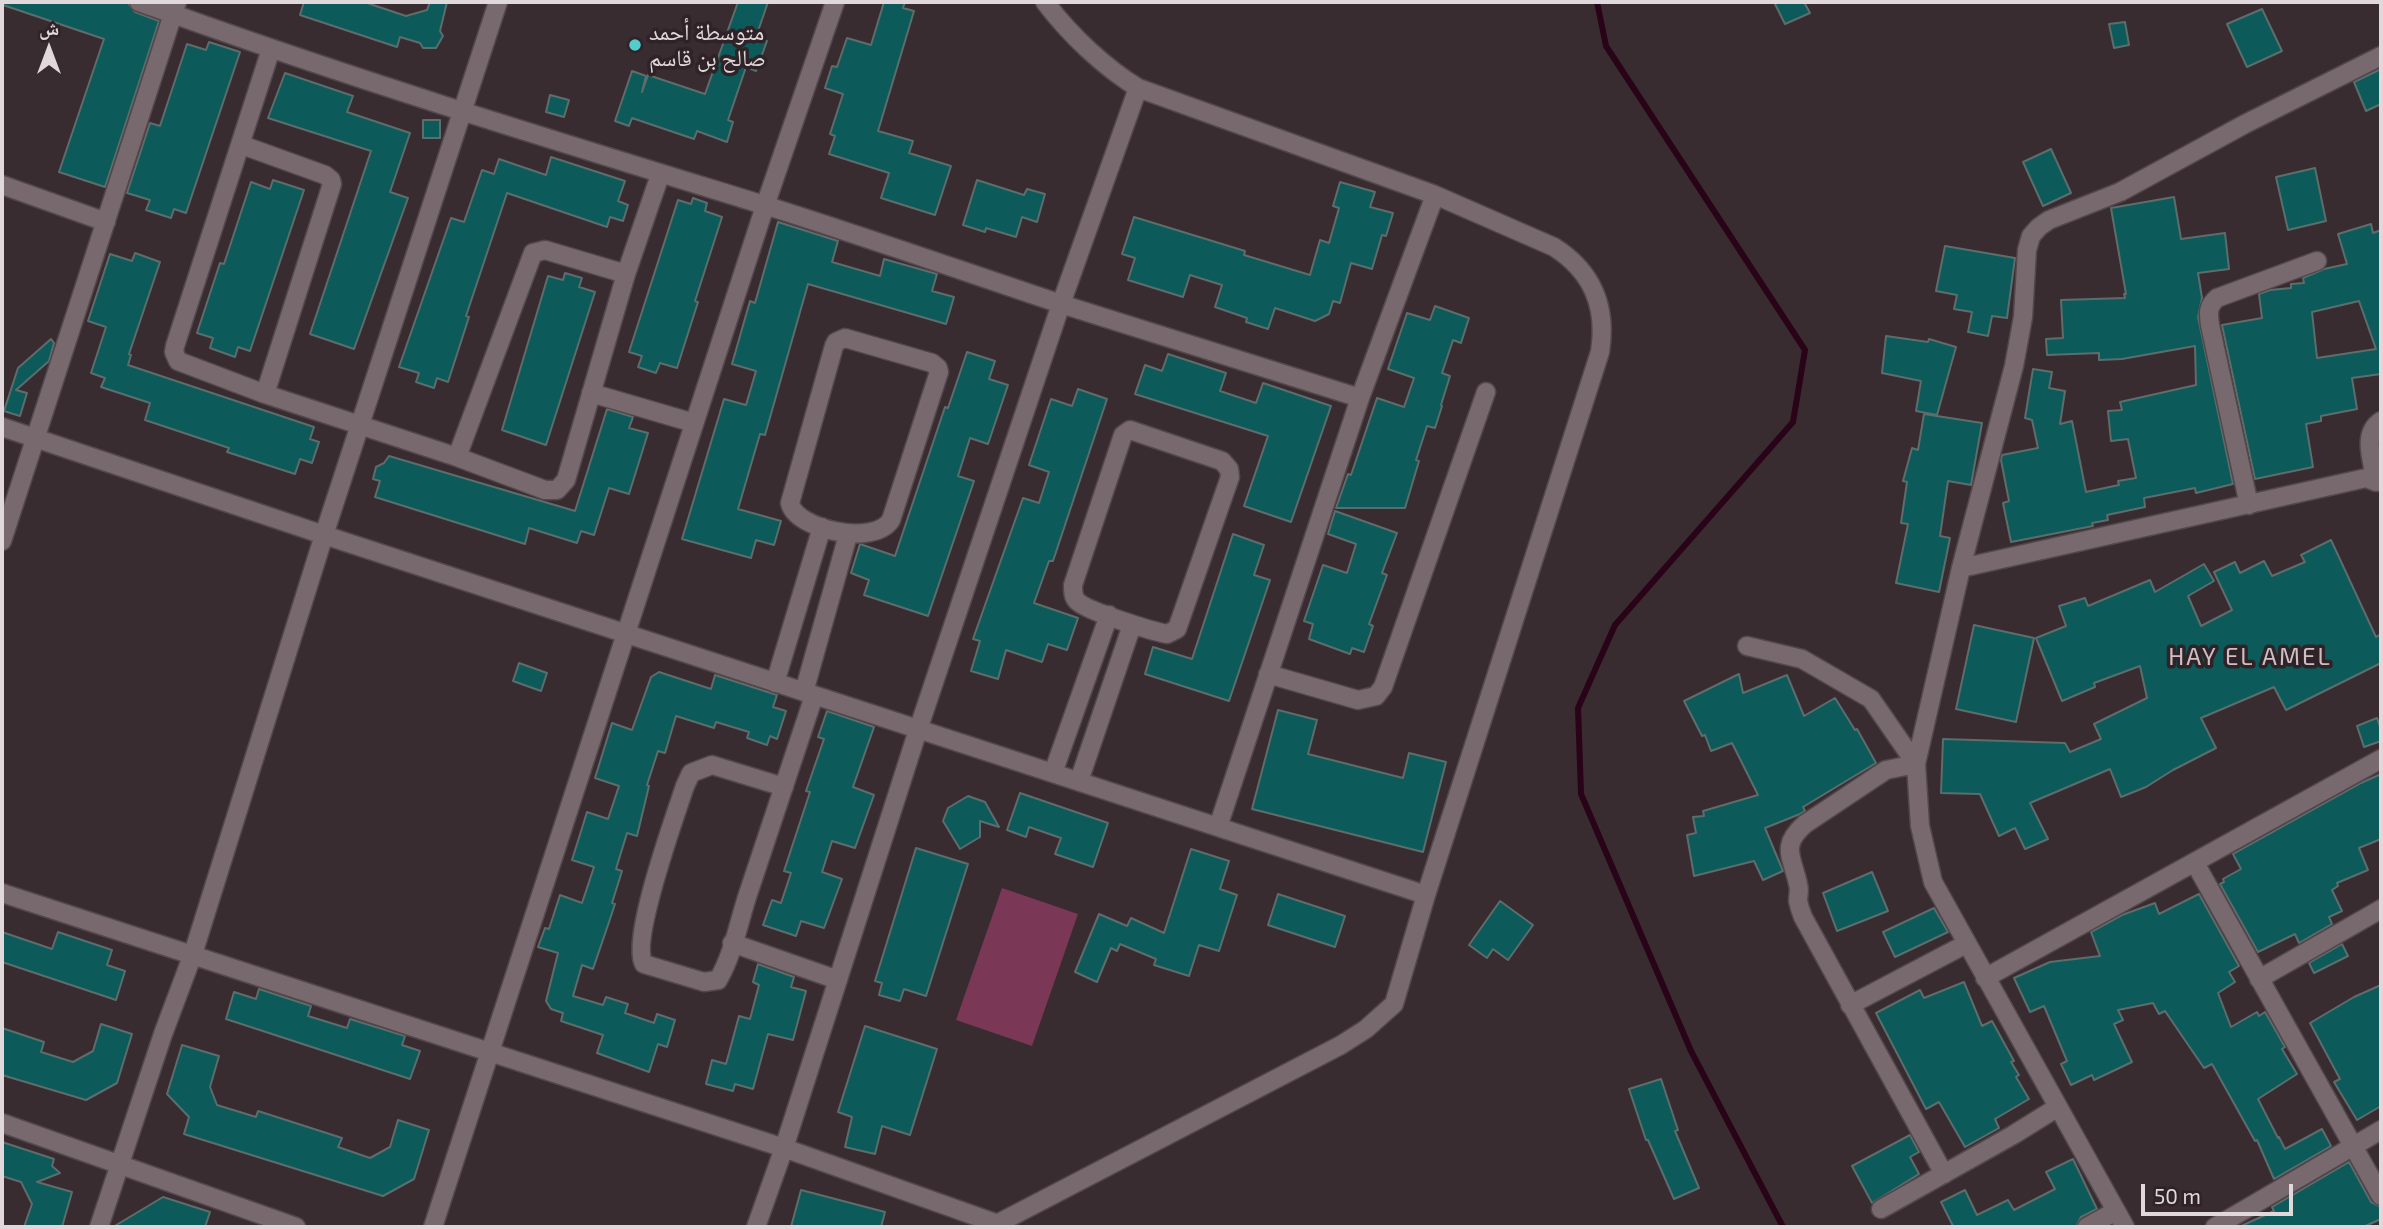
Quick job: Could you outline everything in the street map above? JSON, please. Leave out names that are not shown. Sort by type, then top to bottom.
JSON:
[{"type":"street","points":[[139,2],[175,8],[271,49],[1360,398]]},
{"type":"street","points":[[99,1227],[163,1034],[193,954],[359,426],[498,2]]},
{"type":"street","points":[[433,1227],[765,206],[835,2]]},
{"type":"street","points":[[2,893],[784,1148],[993,1225],[1329,1052],[1366,1029],[1394,1004],[1426,895],[1600,352],[1603,332],[1601,308],[1586,277],[1571,258],[1554,247],[1435,195],[1138,88],[1115,74],[1045,2]]},
{"type":"street","points":[[2,541],[175,8]]},
{"type":"street","points":[[271,49],[174,352],[178,361],[265,394],[457,457],[545,490],[560,488],[566,480],[626,274],[660,174]]},
{"type":"street","points":[[2087,1227],[2121,1219],[1933,882],[1920,826],[1916,764],[1961,568],[2014,366],[2023,317],[2027,250],[2031,236],[2049,220],[2120,192],[2245,124],[2381,56]]},
{"type":"street","points":[[756,1227],[784,1148],[918,730],[1061,304],[1138,88]]},
{"type":"street","points":[[242,145],[325,174],[332,184],[265,394]]},
{"type":"street","points":[[2,186],[106,222]]},
{"type":"street","points":[[1218,827],[1360,398],[1435,195]]},
{"type":"street","points":[[457,457],[533,253],[545,250],[626,274]]},
{"type":"street","points":[[2249,505],[2210,325],[2210,305],[2217,298],[2317,261]]},
{"type":"street","points":[[845,338],[932,363],[938,368],[939,378],[891,520],[883,530],[875,533],[848,535],[822,527],[793,512],[791,495],[836,342],[845,338]]},
{"type":"street","points":[[1268,674],[1357,700],[1376,696],[1383,687],[1486,392]]},
{"type":"street","points":[[592,393],[694,423]]},
{"type":"street","points":[[1961,568],[2366,478],[2378,480],[2369,438],[2371,429],[2381,421]]},
{"type":"street","points":[[2,427],[324,536],[1426,895]]},
{"type":"street","points":[[1135,429],[1222,461],[1229,468],[1230,477],[1177,629],[1167,634],[1132,625],[1109,615],[1079,603],[1073,593],[1073,585],[1123,435],[1135,429]]},
{"type":"street","points":[[775,683],[822,527]]},
{"type":"street","points":[[784,787],[712,765],[695,770],[685,786],[651,893],[643,932],[641,961],[704,982],[713,982],[722,973],[784,787],[848,535]]},
{"type":"street","points":[[1053,773],[1109,615]]},
{"type":"street","points":[[1079,781],[1132,625]]},
{"type":"street","points":[[1746,646],[1802,659],[1871,699],[1916,764]]},
{"type":"street","points":[[1985,978],[2381,759]]},
{"type":"street","points":[[1916,764],[1886,770],[1805,824],[1794,834],[1789,844],[1803,917],[1944,1174]]},
{"type":"street","points":[[2195,863],[2381,1196]]},
{"type":"street","points":[[2259,979],[2381,909]]},
{"type":"street","points":[[732,943],[838,979]]},
{"type":"street","points":[[1850,1005],[1966,944]]},
{"type":"street","points":[[1881,1209],[2058,1107]]},
{"type":"street","points":[[2,1123],[296,1227]]},
{"type":"street","points":[[2215,1227],[2381,1130]]},
{"type":"shaded area","points":[[1002,888],[1078,914],[1032,1046],[956,1020]]},
{"type":"building","points":[[3,2],[127,2],[135,12],[159,21],[105,187],[59,172],[104,39],[3,5]]},
{"type":"building","points":[[304,2],[364,2],[406,16],[427,10],[430,2],[447,2],[440,31],[443,36],[436,48],[423,48],[420,43],[400,37],[397,47],[300,15]]},
{"type":"building","points":[[738,2],[768,2],[756,37],[767,41],[756,71],[746,67],[728,120],[733,122],[727,142],[697,131],[694,139],[632,118],[629,126],[615,121],[632,71],[646,76],[642,92],[648,75],[705,94]]},
{"type":"building","points":[[884,2],[905,2],[903,8],[914,11],[878,131],[913,141],[909,153],[951,166],[935,215],[881,198],[889,173],[829,154],[835,136],[830,134],[843,94],[825,88],[832,66],[837,67],[847,38],[871,45]]},
{"type":"building","points":[[1774,2],[1804,2],[1810,13],[1785,24]]},
{"type":"building","points":[[2262,9],[2282,51],[2247,67],[2227,24]]},
{"type":"building","points":[[2125,22],[2129,45],[2114,48],[2109,24]]},
{"type":"building","points":[[209,42],[240,52],[186,213],[174,209],[171,218],[146,210],[150,200],[127,193],[150,123],[160,126],[187,44],[206,50]]},
{"type":"building","points":[[2381,69],[2381,104],[2366,111],[2354,82]]},
{"type":"building","points":[[285,73],[353,96],[347,112],[410,133],[390,192],[408,198],[354,349],[310,334],[371,151],[268,118]]},
{"type":"building","points":[[550,95],[569,100],[564,117],[546,112]]},
{"type":"building","points":[[423,120],[440,120],[440,138],[423,138]]},
{"type":"building","points":[[2051,149],[2071,193],[2043,206],[2023,162]]},
{"type":"building","points":[[551,157],[625,181],[618,201],[628,205],[623,221],[610,217],[607,227],[507,193],[466,316],[469,317],[448,382],[437,378],[434,388],[416,382],[419,373],[399,367],[451,218],[464,222],[482,170],[494,174],[499,159],[546,175]]},
{"type":"building","points":[[2315,168],[2326,221],[2288,230],[2276,177]]},
{"type":"building","points":[[273,180],[304,190],[250,351],[238,347],[235,357],[210,348],[213,338],[197,333],[220,263],[224,264],[251,182],[270,189]]},
{"type":"building","points":[[977,180],[1024,195],[1027,189],[1045,194],[1037,222],[1022,217],[1016,237],[986,228],[985,232],[963,225]]},
{"type":"building","points":[[1340,182],[1375,192],[1370,207],[1393,213],[1386,236],[1382,235],[1372,269],[1351,263],[1340,303],[1333,301],[1329,314],[1315,321],[1275,308],[1268,329],[1246,322],[1247,318],[1215,307],[1222,285],[1190,275],[1183,297],[1128,280],[1135,258],[1122,254],[1134,217],[1245,251],[1244,255],[1310,275],[1320,240],[1329,243],[1339,208],[1333,206]]},
{"type":"building","points":[[2174,197],[2181,239],[2225,233],[2229,269],[2198,273],[2202,298],[2198,317],[2233,484],[2196,493],[2195,488],[2144,498],[2145,507],[2107,515],[2108,520],[2092,523],[2093,526],[2011,542],[2003,503],[2009,501],[2001,460],[2002,455],[2038,448],[2032,420],[2025,418],[2033,369],[2052,372],[2049,388],[2065,391],[2060,424],[2072,421],[2086,492],[2119,485],[2118,481],[2136,478],[2128,439],[2111,441],[2108,411],[2122,410],[2120,402],[2196,385],[2195,346],[2122,359],[2099,360],[2099,353],[2047,355],[2046,339],[2063,338],[2061,300],[2125,298],[2111,208]]},
{"type":"building","points":[[693,198],[707,203],[705,211],[722,217],[677,368],[660,363],[656,373],[638,367],[642,356],[629,352],[678,200],[691,204]]},
{"type":"building","points":[[778,222],[838,241],[832,262],[880,276],[884,259],[937,274],[932,291],[954,297],[946,324],[808,284],[765,435],[760,434],[738,509],[781,521],[774,545],[756,540],[751,558],[682,539],[724,399],[746,405],[756,371],[732,364],[750,301],[755,303]]},
{"type":"building","points":[[2371,224],[2373,233],[2381,230],[2381,374],[2352,378],[2357,409],[2321,416],[2321,421],[2306,424],[2313,467],[2255,479],[2222,325],[2262,318],[2259,294],[2291,288],[2291,284],[2304,283],[2303,278],[2324,269],[2347,264],[2338,234]],"holes":[[[2359,301],[2376,349],[2317,358],[2312,312]]]},
{"type":"building","points":[[1945,246],[2015,258],[2007,318],[1992,316],[1988,336],[1968,332],[1972,312],[1954,309],[1957,295],[1936,291]]},
{"type":"building","points":[[135,253],[160,262],[129,354],[128,365],[314,427],[310,439],[319,442],[312,463],[300,459],[295,474],[227,452],[229,448],[145,420],[150,403],[101,387],[105,378],[91,373],[106,327],[88,321],[110,254],[132,261]]},
{"type":"building","points":[[565,273],[582,278],[579,287],[595,292],[546,445],[502,430],[548,276],[563,280]]},
{"type":"building","points":[[1435,306],[1469,318],[1461,343],[1453,340],[1442,373],[1450,376],[1442,406],[1435,428],[1427,426],[1405,508],[1336,508],[1348,474],[1351,475],[1377,398],[1404,407],[1414,378],[1388,369],[1407,313],[1430,320]]},
{"type":"building","points":[[1886,336],[1928,342],[1929,339],[1956,347],[1937,415],[1916,411],[1921,381],[1882,373]]},
{"type":"building","points":[[51,339],[54,343],[49,361],[16,390],[27,393],[20,416],[4,411],[18,368]]},
{"type":"building","points":[[967,352],[995,361],[989,379],[1008,385],[988,444],[970,438],[958,476],[974,481],[928,616],[864,595],[869,580],[851,573],[860,544],[895,556],[945,407],[948,408]]},
{"type":"building","points":[[1168,354],[1226,373],[1220,391],[1256,403],[1263,383],[1331,406],[1291,522],[1244,506],[1268,436],[1135,394],[1145,365],[1162,371]]},
{"type":"building","points":[[1078,389],[1107,399],[1053,561],[1049,561],[1034,603],[1078,618],[1067,650],[1048,644],[1042,662],[1006,650],[998,679],[971,671],[980,641],[973,639],[1023,498],[1039,503],[1049,472],[1029,465],[1051,399],[1072,406]]},
{"type":"building","points":[[607,409],[633,417],[629,428],[648,433],[629,494],[609,488],[594,535],[581,531],[577,543],[529,528],[525,544],[375,497],[380,481],[373,479],[376,467],[384,463],[389,456],[575,511]]},
{"type":"building","points":[[1924,414],[1982,423],[1971,485],[1948,481],[1940,536],[1950,538],[1939,592],[1896,583],[1908,524],[1901,523],[1907,482],[1903,481],[1912,448],[1918,450]]},
{"type":"building","points":[[1335,511],[1397,533],[1382,573],[1387,575],[1369,624],[1373,626],[1364,652],[1352,648],[1350,654],[1309,639],[1313,624],[1304,621],[1323,565],[1347,573],[1356,544],[1328,534]]},
{"type":"building","points":[[1233,534],[1264,545],[1254,575],[1270,580],[1229,701],[1145,674],[1153,647],[1192,659]]},
{"type":"building","points":[[2331,540],[2376,637],[2381,634],[2381,663],[2286,710],[2274,687],[2201,718],[2216,748],[2146,787],[2121,797],[2110,769],[2030,803],[2048,839],[2025,849],[2015,828],[1999,836],[1980,794],[1941,793],[1943,739],[2065,743],[2070,752],[2101,739],[2094,724],[2147,698],[2140,666],[2094,683],[2095,687],[2062,701],[2036,638],[2066,626],[2059,606],[2085,598],[2088,606],[2150,580],[2155,592],[2204,564],[2214,581],[2188,596],[2201,626],[2232,610],[2214,572],[2235,562],[2240,573],[2264,561],[2272,576],[2305,562],[2301,555]]},
{"type":"building","points":[[1974,625],[2034,638],[2016,722],[1956,709]]},
{"type":"building","points":[[519,663],[547,673],[541,691],[513,681]]},
{"type":"building","points":[[659,672],[711,689],[715,675],[777,695],[773,707],[786,711],[777,739],[770,736],[767,745],[747,738],[749,732],[716,722],[714,728],[676,716],[665,753],[658,751],[647,785],[649,786],[637,836],[627,833],[616,869],[622,871],[612,903],[615,904],[593,969],[582,965],[573,996],[603,1005],[606,997],[628,1004],[625,1013],[654,1023],[657,1014],[675,1020],[667,1047],[658,1044],[649,1072],[597,1053],[603,1035],[561,1021],[563,1013],[551,1009],[546,1001],[558,953],[538,947],[545,928],[549,929],[560,895],[582,903],[594,867],[572,860],[587,812],[608,819],[619,786],[595,778],[612,723],[632,730],[651,677]]},
{"type":"building","points":[[1739,674],[1743,693],[1787,675],[1804,716],[1835,698],[1876,763],[1803,807],[1805,811],[1800,814],[1765,828],[1783,871],[1763,880],[1754,861],[1694,876],[1687,835],[1696,833],[1693,817],[1704,816],[1703,811],[1758,795],[1732,743],[1711,751],[1705,735],[1702,736],[1684,701]]},
{"type":"building","points":[[1278,710],[1317,720],[1308,754],[1403,778],[1409,753],[1446,762],[1423,852],[1252,809]]},
{"type":"building","points":[[827,711],[874,727],[853,787],[874,795],[855,848],[832,841],[822,872],[842,879],[824,928],[801,921],[796,936],[763,925],[772,900],[781,903],[791,873],[784,871],[810,792],[806,791],[824,739],[818,737]]},
{"type":"building","points":[[2377,718],[2381,741],[2364,747],[2357,726]]},
{"type":"building","points":[[2381,774],[2381,839],[2359,848],[2368,870],[2337,883],[2338,886],[2332,890],[2342,911],[2329,917],[2332,924],[2299,943],[2295,934],[2258,952],[2220,884],[2224,882],[2223,879],[2241,869],[2233,854]]},
{"type":"building","points":[[1020,793],[1108,823],[1093,867],[1055,854],[1061,838],[1029,827],[1026,837],[1007,830]]},
{"type":"building","points":[[968,796],[985,802],[999,827],[980,821],[980,837],[960,849],[943,821],[948,808]]},
{"type":"building","points":[[916,848],[968,864],[926,996],[904,989],[900,1001],[879,995],[882,983],[875,981]]},
{"type":"building","points":[[1191,849],[1229,861],[1220,889],[1237,895],[1219,951],[1199,945],[1189,976],[1154,965],[1156,959],[1120,944],[1117,951],[1111,948],[1097,982],[1075,972],[1099,914],[1127,926],[1131,918],[1164,933]]},
{"type":"building","points":[[1872,872],[1888,911],[1837,931],[1823,893]]},
{"type":"building","points":[[1278,894],[1345,916],[1335,947],[1268,925]]},
{"type":"building","points":[[2199,894],[2239,966],[2229,972],[2235,982],[2218,993],[2231,1027],[2257,1012],[2259,1016],[2265,1012],[2297,1074],[2258,1099],[2278,1138],[2285,1149],[2322,1129],[2331,1146],[2274,1179],[2257,1140],[2255,1141],[2212,1064],[2204,1068],[2165,1011],[2159,1014],[2153,1003],[2118,1010],[2123,1020],[2114,1024],[2132,1062],[2094,1080],[2092,1075],[2071,1085],[2061,1064],[2067,1061],[2044,1006],[2030,1012],[2014,978],[2050,962],[2100,956],[2091,932],[2122,915],[2155,903],[2159,914]]},
{"type":"building","points":[[1500,901],[1533,925],[1508,960],[1493,949],[1487,958],[1469,945]]},
{"type":"building","points":[[1934,908],[1948,932],[1895,957],[1883,932]]},
{"type":"building","points":[[2,932],[52,949],[58,932],[112,950],[107,965],[125,971],[116,1000],[2,962]]},
{"type":"building","points":[[2342,944],[2348,956],[2314,973],[2309,963]]},
{"type":"building","points":[[758,964],[794,977],[791,987],[806,991],[793,1040],[768,1034],[753,1089],[735,1084],[733,1091],[706,1084],[712,1060],[726,1064],[739,1016],[750,1019],[759,985],[753,982]]},
{"type":"building","points":[[1964,982],[1982,1026],[1992,1021],[2014,1061],[2011,1062],[2019,1075],[2016,1077],[2029,1099],[1995,1119],[1999,1128],[1965,1147],[1939,1102],[1926,1109],[1876,1013],[1920,990],[1924,998]]},
{"type":"building","points":[[2381,985],[2381,1106],[2357,1120],[2334,1082],[2340,1079],[2310,1023],[2354,997]]},
{"type":"building","points":[[259,989],[311,1006],[308,1016],[347,1028],[350,1019],[405,1036],[402,1045],[420,1051],[410,1079],[226,1019],[234,992],[256,999]]},
{"type":"building","points":[[101,1024],[132,1034],[117,1083],[86,1100],[2,1075],[2,1028],[44,1042],[41,1052],[73,1062],[93,1051]]},
{"type":"building","points":[[865,1026],[937,1049],[910,1135],[882,1126],[875,1154],[845,1147],[852,1117],[838,1112]]},
{"type":"building","points":[[182,1045],[219,1056],[210,1087],[217,1105],[256,1117],[258,1111],[342,1138],[338,1147],[370,1158],[390,1147],[398,1120],[429,1130],[414,1179],[383,1196],[184,1134],[189,1117],[167,1094]]},
{"type":"building","points":[[1661,1079],[1678,1130],[1675,1131],[1699,1188],[1674,1199],[1646,1140],[1629,1089]]},
{"type":"building","points":[[1910,1135],[1919,1152],[1910,1157],[1919,1174],[1872,1203],[1852,1166]]},
{"type":"building","points":[[2,1142],[54,1159],[52,1166],[60,1173],[37,1182],[72,1192],[62,1227],[24,1227],[32,1204],[21,1182],[2,1176]]},
{"type":"building","points":[[2073,1159],[2097,1209],[2081,1217],[2076,1227],[1951,1227],[1953,1226],[1941,1202],[1965,1190],[1977,1215],[2008,1200],[2014,1210],[2055,1189],[2046,1172]]},
{"type":"building","points":[[2349,1162],[2371,1202],[2381,1207],[2381,1219],[2363,1227],[2239,1227],[2274,1211],[2272,1207]]},
{"type":"building","points":[[801,1190],[885,1212],[881,1227],[791,1227]]},
{"type":"building","points":[[163,1197],[210,1212],[205,1227],[113,1227]]},
{"type":"waterway","points":[[1597,2],[1606,46],[1805,350],[1793,422],[1615,625],[1578,708],[1581,794],[1691,1051],[1783,1227]]},
{"type":"place","name":"متوسطة أحمد صالح بن قاسم","points":[[635,45]]},
{"type":"district","name":"HAY EL AMEL","points":[[2250,657]]}]
